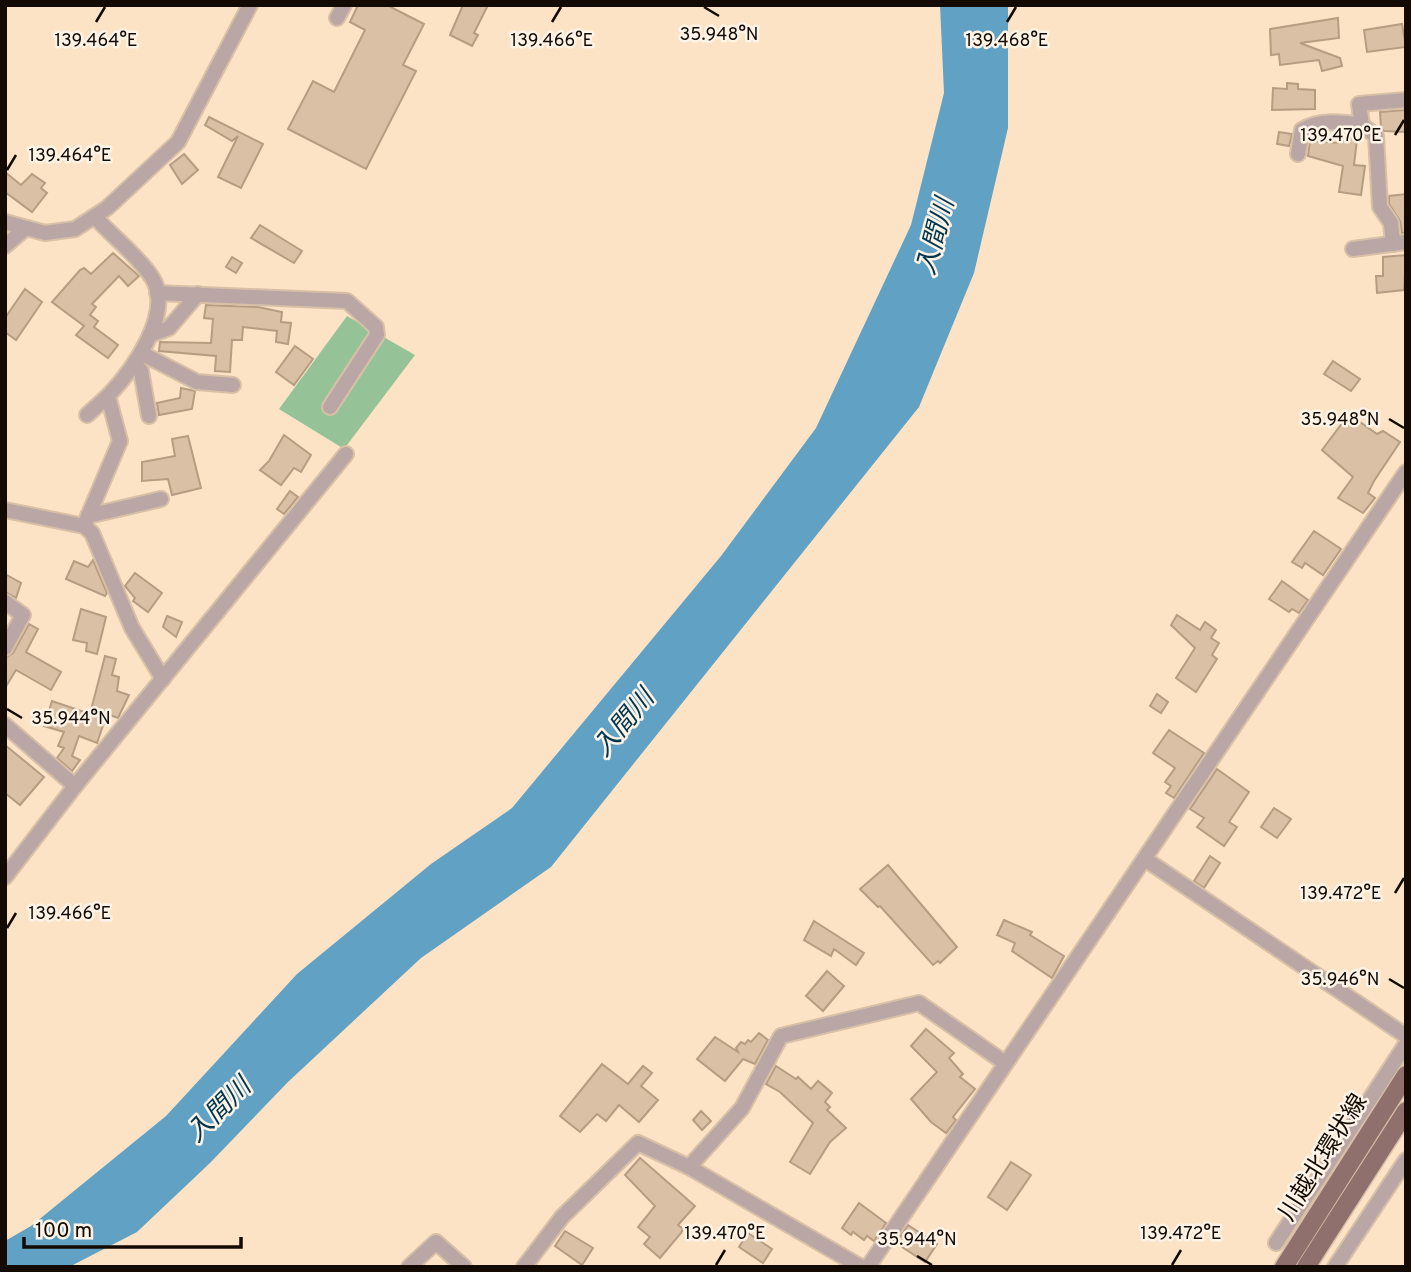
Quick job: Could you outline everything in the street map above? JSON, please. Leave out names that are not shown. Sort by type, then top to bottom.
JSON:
[{"type":"main road","name":"川越北環状線","points":[[1284,1267],[1406,1075]]},
{"type":"main road","name":"川越北環状線","points":[[1306,1267],[1406,1111]]},
{"type":"street","points":[[5,222],[45,233],[75,229],[95,218],[178,142],[250,5]]},
{"type":"street","points":[[1362,125],[1359,104],[1406,100]]},
{"type":"street","points":[[1298,154],[1302,130],[1307,127],[1335,121],[1362,125],[1376,136],[1380,207],[1400,243],[1353,249]]},
{"type":"street","points":[[87,415],[108,396],[138,358],[156,319],[157,293],[152,277],[95,218]]},
{"type":"street","points":[[5,246],[26,228]]},
{"type":"street","points":[[157,293],[348,301],[376,327],[377,335],[330,407]]},
{"type":"street","points":[[150,335],[169,328],[198,294]]},
{"type":"street","points":[[138,358],[197,382],[233,385]]},
{"type":"street","points":[[138,358],[149,416]]},
{"type":"street","points":[[108,396],[120,440],[86,521],[132,628],[163,679]]},
{"type":"street","points":[[6,875],[75,786],[346,454]]},
{"type":"street","points":[[868,1267],[1406,472]]},
{"type":"street","points":[[5,510],[86,521],[161,499]]},
{"type":"street","points":[[5,602],[23,615],[5,648]]},
{"type":"street","points":[[5,724],[75,786]]},
{"type":"street","points":[[1144,859],[1406,1036]]},
{"type":"street","points":[[689,1167],[743,1108],[781,1036],[919,1003],[1005,1063]]},
{"type":"street","points":[[1276,1243],[1406,1044]]},
{"type":"street","points":[[524,1267],[562,1217],[638,1143],[689,1167],[861,1267]]},
{"type":"street","points":[[1335,1267],[1406,1160]]},
{"type":"street","points":[[409,1267],[433,1244],[438,1243],[464,1267]]},
{"type":"green space","points":[[347,316],[415,355],[344,449],[279,409]]},
{"type":"water","name":"入間川","points":[[940,5],[1008,5],[1008,128],[974,273],[919,407],[551,867],[421,958],[288,1082],[210,1163],[137,1232],[69,1267],[5,1267],[5,1241],[31,1226],[166,1116],[297,974],[431,864],[512,808],[721,556],[816,428],[911,225],[944,93]]},
{"type":"building","points":[[358,5],[387,5],[424,24],[403,65],[416,71],[366,169],[288,129],[313,81],[334,92],[365,30],[350,22]]},
{"type":"building","points":[[463,5],[488,5],[474,33],[478,35],[472,46],[450,35]]},
{"type":"building","points":[[1338,18],[1339,38],[1300,43],[1340,58],[1342,66],[1322,71],[1319,60],[1280,65],[1279,54],[1271,55],[1270,29]]},
{"type":"building","points":[[1402,24],[1406,47],[1367,52],[1364,30]]},
{"type":"building","points":[[1287,83],[1298,84],[1298,89],[1315,90],[1315,109],[1272,110],[1273,88],[1287,89]]},
{"type":"building","points":[[1406,110],[1406,132],[1384,131],[1381,128],[1380,112]]},
{"type":"building","points":[[209,117],[263,144],[241,188],[218,177],[238,136],[232,141],[205,125]]},
{"type":"building","points":[[1279,132],[1292,134],[1289,146],[1277,144]]},
{"type":"building","points":[[1340,136],[1357,139],[1354,165],[1365,166],[1361,195],[1339,192],[1343,166],[1308,156],[1310,141],[1340,143]]},
{"type":"building","points":[[184,154],[198,170],[182,184],[170,165]]},
{"type":"building","points":[[5,172],[21,185],[32,174],[45,183],[41,188],[47,193],[32,212],[5,192]]},
{"type":"building","points":[[1406,194],[1406,233],[1402,233],[1400,221],[1389,204],[1389,196]]},
{"type":"building","points":[[260,225],[302,251],[294,263],[251,238]]},
{"type":"building","points":[[113,253],[139,276],[128,286],[119,276],[92,304],[96,307],[90,315],[98,321],[94,327],[118,345],[108,358],[76,335],[84,326],[52,302],[80,270],[84,268],[91,274]]},
{"type":"building","points":[[1406,255],[1404,290],[1377,293],[1376,276],[1383,276],[1383,257]]},
{"type":"building","points":[[232,257],[242,263],[236,273],[226,267]]},
{"type":"building","points":[[25,289],[42,302],[16,340],[5,332],[5,318]]},
{"type":"building","points":[[206,305],[258,307],[282,312],[281,322],[291,323],[288,344],[276,342],[277,331],[243,327],[242,340],[232,340],[230,372],[215,371],[216,356],[159,351],[160,342],[211,343],[213,319],[204,318]]},
{"type":"building","points":[[295,346],[313,359],[294,385],[276,372]]},
{"type":"building","points":[[1333,361],[1360,379],[1351,391],[1324,374]]},
{"type":"building","points":[[181,388],[195,391],[192,409],[159,415],[157,403],[180,398]]},
{"type":"building","points":[[1349,414],[1377,434],[1383,431],[1400,442],[1374,481],[1368,493],[1375,498],[1363,513],[1338,498],[1353,477],[1322,450]]},
{"type":"building","points":[[284,435],[311,455],[301,472],[294,468],[281,485],[260,470],[269,461]]},
{"type":"building","points":[[188,436],[201,488],[172,495],[168,479],[142,481],[142,462],[175,456],[172,439]]},
{"type":"building","points":[[290,491],[298,497],[284,514],[277,509]]},
{"type":"building","points":[[1314,531],[1341,549],[1323,575],[1305,563],[1302,568],[1292,562]]},
{"type":"building","points":[[93,560],[107,593],[105,596],[66,579],[74,561],[88,567]]},
{"type":"building","points":[[135,573],[162,593],[148,612],[133,601],[135,598],[125,586]]},
{"type":"building","points":[[5,574],[21,583],[16,598],[5,592]]},
{"type":"building","points":[[1282,581],[1308,600],[1299,613],[1292,609],[1289,612],[1269,599]]},
{"type":"building","points":[[81,609],[106,617],[97,654],[86,651],[87,643],[73,640]]},
{"type":"building","points":[[1177,615],[1200,630],[1205,622],[1216,630],[1211,638],[1219,643],[1212,655],[1217,659],[1196,692],[1176,678],[1195,648],[1171,625]]},
{"type":"building","points":[[167,616],[182,622],[176,637],[163,627]]},
{"type":"building","points":[[29,624],[38,629],[26,652],[61,672],[51,690],[16,670],[5,688],[5,658],[13,653]]},
{"type":"building","points":[[105,656],[116,659],[112,675],[119,677],[117,691],[129,695],[118,718],[107,714],[97,743],[79,736],[72,756],[80,760],[72,771],[57,758],[64,748],[58,746],[64,732],[44,726],[52,701],[90,714]]},
{"type":"building","points":[[1157,694],[1168,702],[1161,713],[1150,706]]},
{"type":"building","points":[[1169,730],[1204,753],[1174,798],[1166,793],[1171,786],[1165,782],[1175,768],[1153,753]]},
{"type":"building","points":[[5,745],[44,777],[20,805],[5,793]]},
{"type":"building","points":[[1217,769],[1249,792],[1229,822],[1237,827],[1224,846],[1197,827],[1204,818],[1190,809]]},
{"type":"building","points":[[1274,808],[1291,819],[1277,838],[1261,827]]},
{"type":"building","points":[[1210,856],[1220,863],[1204,888],[1194,881]]},
{"type":"building","points":[[888,865],[957,947],[940,963],[938,961],[933,965],[880,906],[860,889]]},
{"type":"building","points":[[1004,920],[1032,932],[1030,935],[1064,956],[1052,978],[1012,951],[1015,943],[997,935]]},
{"type":"building","points":[[814,921],[864,953],[856,965],[834,949],[831,956],[804,940]]},
{"type":"building","points":[[827,971],[844,986],[823,1011],[806,996]]},
{"type":"building","points":[[926,1029],[954,1053],[949,1058],[963,1074],[960,1077],[975,1089],[953,1117],[956,1120],[946,1133],[931,1122],[911,1099],[937,1072],[911,1046]]},
{"type":"building","points":[[759,1033],[768,1040],[755,1064],[743,1059],[725,1081],[697,1059],[715,1037],[738,1052],[736,1048],[741,1042],[751,1042]]},
{"type":"building","points":[[602,1064],[628,1084],[643,1066],[652,1073],[641,1086],[658,1100],[639,1122],[619,1105],[606,1121],[597,1114],[580,1132],[560,1116]]},
{"type":"building","points":[[776,1066],[796,1079],[798,1077],[811,1089],[818,1081],[832,1093],[825,1102],[830,1107],[827,1110],[846,1128],[830,1142],[810,1174],[790,1162],[813,1123],[780,1092],[766,1084]]},
{"type":"building","points":[[701,1111],[711,1121],[702,1130],[693,1120]]},
{"type":"building","points":[[640,1158],[695,1206],[678,1225],[683,1229],[681,1233],[660,1258],[644,1244],[650,1237],[638,1227],[655,1206],[625,1175]]},
{"type":"building","points":[[1011,1162],[1031,1175],[1007,1210],[988,1197]]},
{"type":"building","points":[[859,1203],[886,1223],[874,1241],[867,1236],[864,1240],[853,1232],[851,1235],[842,1228]]},
{"type":"building","points":[[908,1225],[937,1244],[925,1262],[896,1243]]},
{"type":"building","points":[[565,1231],[593,1248],[582,1265],[555,1246]]},
{"type":"building","points":[[748,1233],[772,1249],[763,1263],[739,1247]]}]
